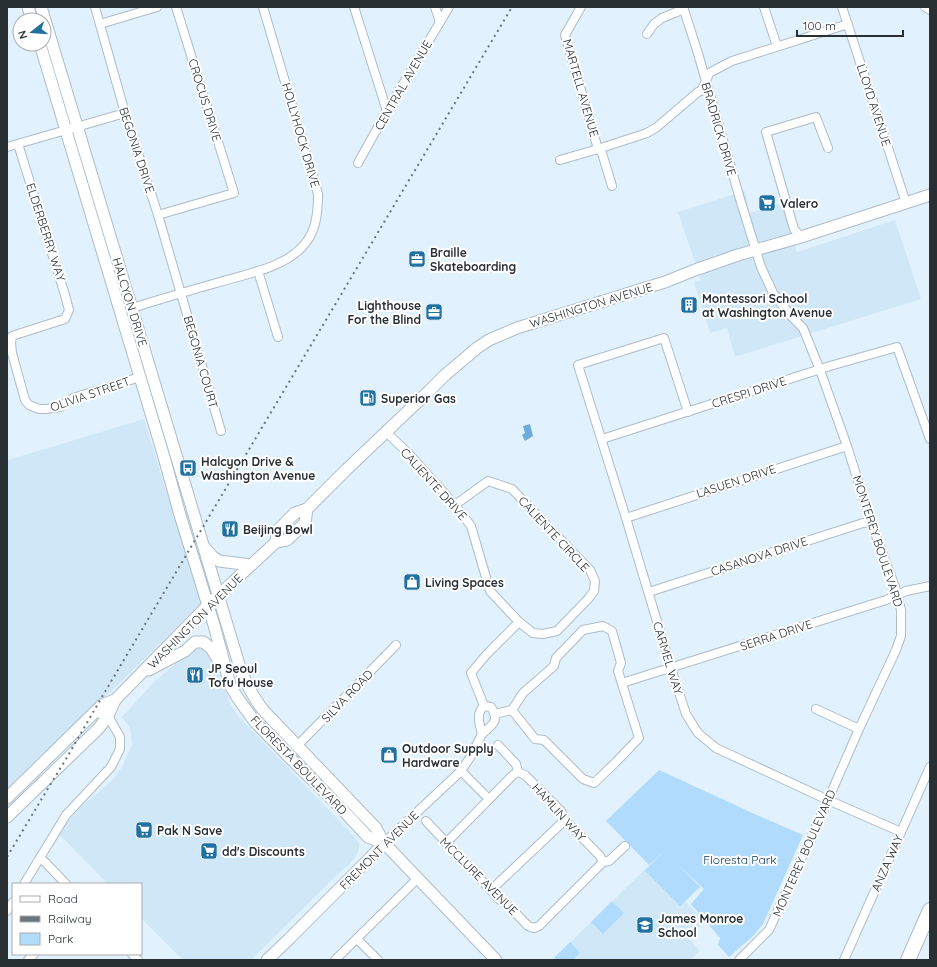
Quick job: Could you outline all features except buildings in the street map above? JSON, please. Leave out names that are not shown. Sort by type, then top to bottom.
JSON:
[{"type":"highway","points":[[908,960],[930,910]]},
{"type":"main road","name":"HALCYON DRIVE","points":[[52,50],[77,126],[218,596]]},
{"type":"main road","name":"HALCYON DRIVE","points":[[42,52],[208,605]]},
{"type":"main road","name":"WASHINGTON AVENUE","points":[[7,816],[99,728],[108,716],[115,700],[208,605],[276,542],[287,540],[305,524],[307,509],[445,375],[476,348],[489,340],[517,328],[664,282],[755,250],[906,204],[929,199]]},
{"type":"main road","points":[[204,547],[219,561],[251,565]]},
{"type":"main road","name":"FLORESTA BOULEVARD","points":[[218,596],[241,671],[255,700],[376,828],[384,843],[496,960]]},
{"type":"main road","name":"FLORESTA BOULEVARD","points":[[208,605],[230,685],[255,722],[340,806],[368,837],[384,843]]},
{"type":"main road","points":[[140,674],[185,651],[195,642],[203,642],[211,648],[217,657],[230,685]]},
{"type":"main road","name":"WASHINGTON AVENUE","points":[[7,798],[102,705],[115,700]]},
{"type":"main road","name":"FREMONT AVENUE","points":[[267,960],[384,843]]},
{"type":"street","name":"BEGONIA DRIVE","points":[[95,7],[125,113],[158,215],[181,293]]},
{"type":"street","points":[[100,24],[157,7]]},
{"type":"street","name":"CROCUS DRIVE","points":[[158,215],[234,193],[176,7]]},
{"type":"street","name":"HOLLYHOCK DRIVE","points":[[132,308],[282,262],[293,256],[302,248],[314,229],[317,220],[318,194],[263,7]]},
{"type":"street","points":[[354,7],[387,111]]},
{"type":"street","points":[[435,7],[440,22]]},
{"type":"street","name":"CENTRAL AVENUE","points":[[358,163],[449,7]]},
{"type":"street","name":"MARTELL AVENUE","points":[[581,7],[565,35],[598,149],[602,153],[612,186]]},
{"type":"street","points":[[764,7],[777,46]]},
{"type":"street","name":"LLOYD AVENUE","points":[[842,7],[906,204]]},
{"type":"street","points":[[925,7],[930,10]]},
{"type":"street","points":[[647,34],[654,24],[662,18],[684,8]]},
{"type":"street","name":"BRADRICK DRIVE","points":[[684,8],[755,250]]},
{"type":"street","points":[[560,160],[646,133],[657,127],[701,91],[709,73],[732,60],[848,24]]},
{"type":"street","points":[[7,147],[125,113]]},
{"type":"street","points":[[801,237],[794,230],[766,132],[816,117],[828,148]]},
{"type":"street","name":"ELDERBERRY WAY","points":[[18,144],[66,295],[69,310],[65,319],[12,336],[12,353],[25,400],[29,405],[39,410]]},
{"type":"street","name":"MONTEREY BOULEVARD","points":[[739,960],[769,930],[901,636],[901,610],[897,595],[820,370],[803,328],[791,316],[773,293],[755,250]]},
{"type":"street","points":[[258,270],[278,337]]},
{"type":"street","name":"BEGONIA COURT","points":[[181,293],[221,431]]},
{"type":"street","name":"CARMEL WAY","points":[[688,412],[664,338],[578,365],[686,714],[698,733],[716,748],[901,832]]},
{"type":"street","name":"CRESPI DRIVE","points":[[602,439],[897,347],[927,418]]},
{"type":"street","name":"OLIVIA STREET","points":[[39,410],[60,406],[73,398],[140,377]]},
{"type":"street","points":[[927,418],[930,439]]},
{"type":"street","name":"CALIENTE DRIVE","points":[[386,432],[456,505],[471,526],[490,591],[519,622],[533,633],[543,634],[556,631]]},
{"type":"street","name":"LASUEN DRIVE","points":[[626,518],[847,446]]},
{"type":"street","name":"CALIENTE CIRCLE","points":[[456,505],[488,481],[512,489],[590,570],[595,581],[594,591],[577,611],[556,631]]},
{"type":"street","name":"CASANOVA DRIVE","points":[[648,592],[863,523],[871,522]]},
{"type":"street","name":"SERRA DRIVE","points":[[622,683],[886,600],[906,591],[930,586]]},
{"type":"street","points":[[484,706],[472,673],[486,655],[519,622]]},
{"type":"street","points":[[484,706],[490,707],[495,714],[512,710],[523,693],[554,666],[556,658],[583,630],[603,626],[612,631],[621,663],[618,671],[639,738],[594,783],[583,779],[544,740],[535,739],[512,710]]},
{"type":"street","name":"SILVA ROAD","points":[[297,746],[396,645]]},
{"type":"street","points":[[482,734],[478,717],[481,708],[484,706]]},
{"type":"street","points":[[816,709],[859,729]]},
{"type":"street","points":[[25,883],[66,816],[111,767],[120,749],[120,737],[108,716],[94,713]]},
{"type":"street","name":"FREMONT AVENUE","points":[[384,843],[460,771],[471,756],[482,734],[491,726],[496,718],[495,714]]},
{"type":"street","name":"HAMLIN WAY","points":[[498,745],[516,764],[518,772],[525,775],[561,811],[565,820],[600,856],[603,862]]},
{"type":"street","name":"ANZA WAY","points":[[844,960],[930,767]]},
{"type":"street","points":[[460,771],[488,799]]},
{"type":"street","points":[[446,842],[513,774],[518,772]]},
{"type":"street","points":[[491,890],[565,820]]},
{"type":"street","name":"MCCLURE AVENUE","points":[[426,821],[500,900],[509,906],[528,926],[534,928],[540,926],[603,862]]},
{"type":"street","points":[[603,862],[609,861],[625,846]]},
{"type":"street","points":[[40,858],[46,862],[65,883]]},
{"type":"street","points":[[336,960],[417,878]]},
{"type":"street","points":[[357,939],[378,960]]},
{"type":"shaded area","points":[[745,191],[750,213],[783,203],[797,252],[895,220],[921,299],[735,357],[727,328],[710,333],[694,282],[701,280],[678,212]]},
{"type":"shaded area","points":[[144,419],[201,603],[7,794],[7,456],[8,460]]},
{"type":"shaded area","points":[[530,424],[533,436],[525,441],[522,435],[525,433],[523,426]]},
{"type":"shaded area","points":[[197,648],[203,648],[213,657],[230,703],[238,716],[355,837],[359,843],[359,849],[356,856],[349,865],[340,872],[251,960],[183,960],[142,919],[142,883],[107,883],[58,833],[82,806],[112,781],[122,767],[132,745],[130,728],[122,717],[154,682],[189,652]]},
{"type":"shaded area","points":[[664,851],[700,887],[685,901],[705,922],[688,938],[700,951],[690,960],[556,960],[554,958]]},
{"type":"green space","name":"Floresta Park","points":[[659,770],[803,835],[763,924],[753,936],[729,957],[718,945],[720,938],[691,904],[704,889],[678,865],[700,887],[680,906],[645,871],[664,851],[649,865],[606,821]]},
{"type":"green space","points":[[612,901],[624,913],[603,934],[591,922]]},
{"type":"green space","points":[[570,942],[580,953],[573,960],[556,960],[554,958]]},
{"type":"railway","points":[[7,857],[512,7]]},
{"type":"place","name":"Valero","points":[[767,203]]},
{"type":"place","name":"Braille Skateboarding","points":[[417,259]]},
{"type":"place","name":"Montessori School at Washington Avenue","points":[[689,305]]},
{"type":"place","name":"Lighthouse For the Blind","points":[[434,312]]},
{"type":"place","name":"Superior Gas","points":[[368,398]]},
{"type":"place","name":"Halcyon Drive & Washington Avenue","points":[[188,468]]},
{"type":"place","name":"Beijing Bowl","points":[[230,529]]},
{"type":"place","name":"Living Spaces","points":[[412,582]]},
{"type":"place","name":"JP Seoul Tofu House","points":[[195,675]]},
{"type":"place","name":"Outdoor Supply Hardware","points":[[389,755]]},
{"type":"place","name":"Pak N Save","points":[[144,830]]},
{"type":"place","name":"dd's Discounts","points":[[209,851]]},
{"type":"place","name":"James Monroe School","points":[[645,925]]}]
